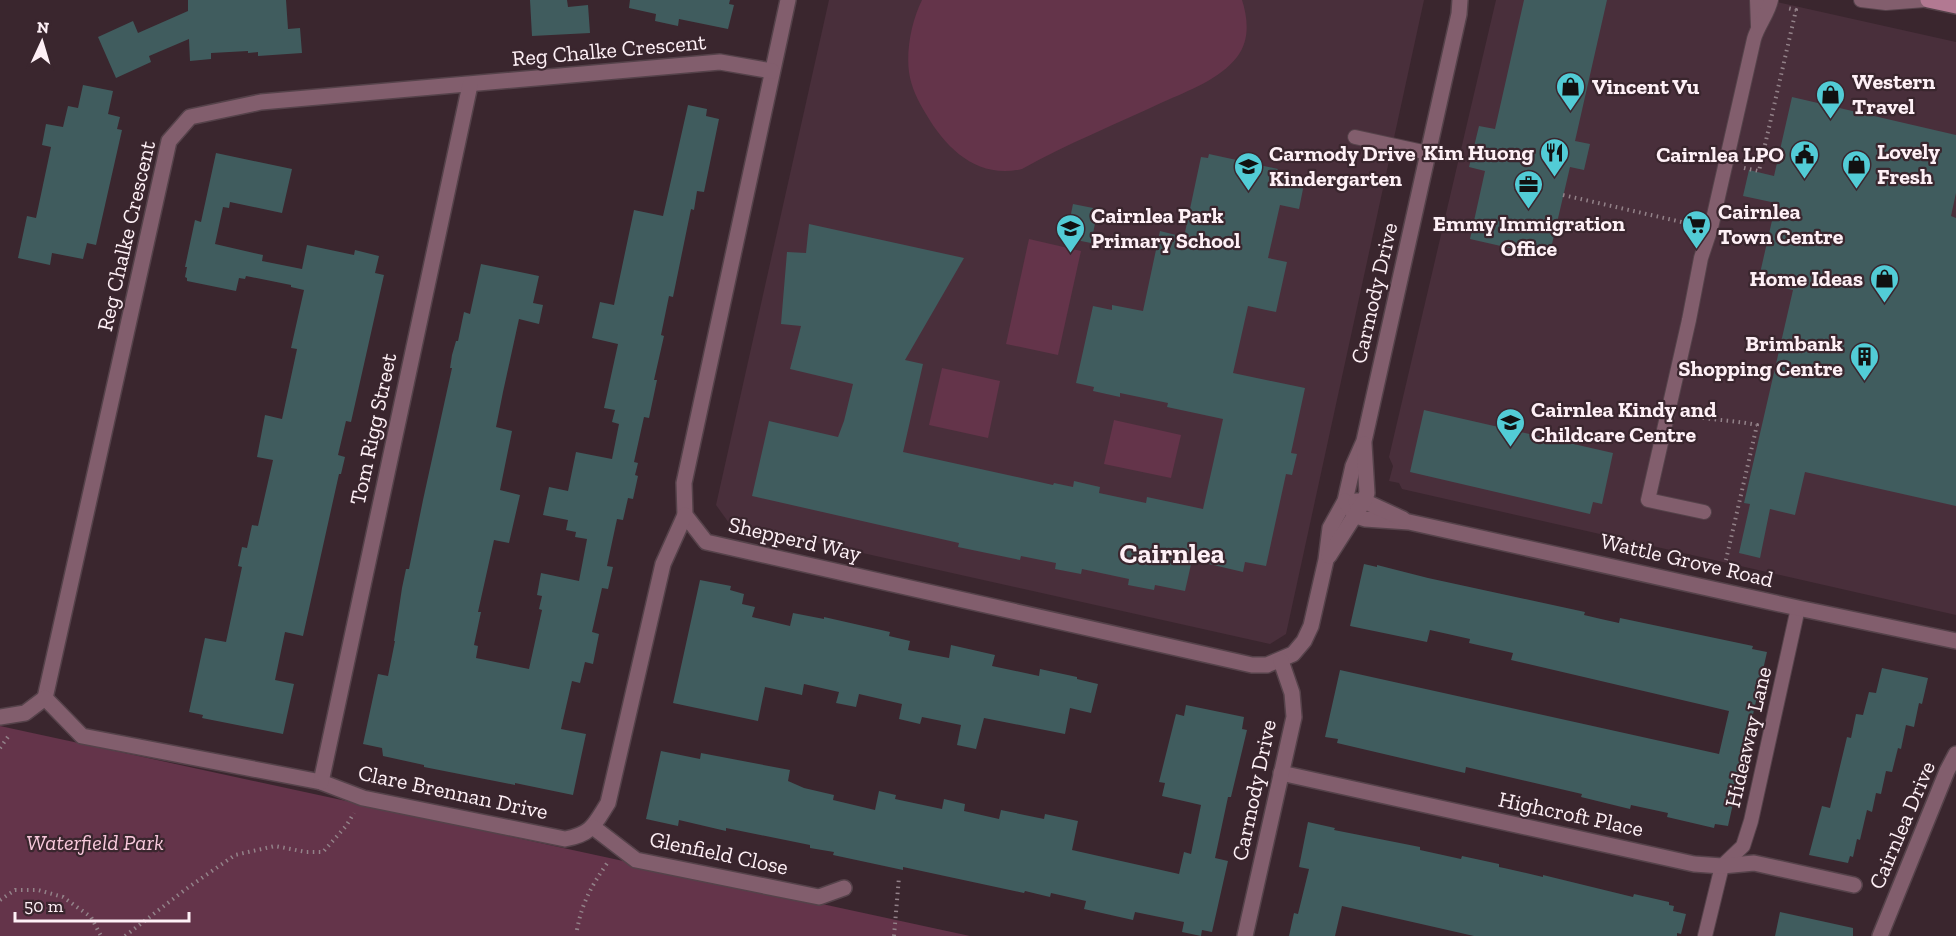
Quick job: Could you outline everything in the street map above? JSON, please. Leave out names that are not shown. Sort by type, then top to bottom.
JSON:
[{"type":"main road","points":[[1927,0],[1956,6]]},
{"type":"street","points":[[593,827],[608,803],[663,564],[685,515],[684,483],[788,0]]},
{"type":"street","name":"Carmody Drive","points":[[1245,936],[1294,717],[1292,693],[1281,661],[1293,654],[1304,641],[1311,626],[1326,560],[1330,528],[1345,501],[1353,466],[1364,441],[1461,5]]},
{"type":"street","name":"Reg Chalke Crescent","points":[[45,698],[169,141],[190,117],[261,102],[720,62],[772,71]]},
{"type":"street","name":"Tom Rigg Street","points":[[321,782],[470,85]]},
{"type":"street","name":"Carmody Drive","points":[[1326,560],[1356,516],[1367,493],[1364,441]]},
{"type":"street","points":[[1345,501],[1356,516]]},
{"type":"street","name":"Wattle Grove Road","points":[[1345,501],[1364,501],[1409,522]]},
{"type":"street","name":"Shepperd Way","points":[[685,515],[706,542],[1252,665],[1267,665],[1281,661]]},
{"type":"street","name":"Wattle Grove Road","points":[[1356,516],[1365,519],[1409,522],[1956,641]]},
{"type":"street","points":[[0,717],[26,713],[45,698]]},
{"type":"street","name":"Clare Brennan Drive","points":[[45,698],[82,736],[321,782],[363,798],[565,839],[581,836],[593,827]]},
{"type":"street","name":"Cairnlea Drive","points":[[1880,936],[1956,754]]},
{"type":"street","name":"Highcroft Place","points":[[1281,772],[1694,864],[1722,866],[1754,863],[1854,885]]},
{"type":"street","name":"Glenfield Close","points":[[593,827],[636,860],[819,897],[844,888]]},
{"type":"street","name":"Cairnlea Drive","points":[[1885,936],[1889,913]]},
{"type":"lane","points":[[1861,0],[1886,3],[1927,0]]},
{"type":"lane","points":[[1704,512],[1648,500],[1701,258],[1711,228],[1766,1]]},
{"type":"lane","points":[[1355,136],[1428,153]]},
{"type":"lane","name":"Hideaway Lane","points":[[1722,866],[1743,846],[1751,821],[1798,608]]},
{"type":"lane","points":[[1705,936],[1722,866]]},
{"type":"path","points":[[1736,166],[1760,171],[1796,10],[1766,1]]},
{"type":"path","points":[[1563,195],[1711,228]]},
{"type":"path","points":[[1668,411],[1712,420],[1738,421],[1757,425],[1726,560]]},
{"type":"path","points":[[125,936],[235,855],[275,846],[306,852],[323,852],[345,826],[363,798]]},
{"type":"path","points":[[577,930],[586,897],[619,847]]},
{"type":"path","points":[[894,936],[899,877]]},
{"type":"path","points":[[0,900],[15,890],[38,890],[63,897],[90,917],[101,936]]},
{"type":"shaded area","name":"Cairnlea Park Primary School","points":[[829,0],[1424,0],[1286,634],[1270,644],[729,523],[716,505]]},
{"type":"shaded area","name":"Cairnlea Town Centre","points":[[1496,0],[1768,0],[1956,42],[1956,615],[1402,489],[1399,483],[1389,481],[1393,466],[1389,457]]},
{"type":"green space","points":[[922,0],[1242,0],[1247,29],[1244,44],[1237,57],[1222,72],[1203,84],[1022,169],[991,170],[965,159],[954,150],[934,127],[915,94],[909,72],[908,54],[913,26]]},
{"type":"green space","points":[[1029,239],[1081,251],[1058,355],[1006,344]]},
{"type":"green space","points":[[942,368],[1000,381],[988,438],[929,425]]},
{"type":"green space","points":[[1114,420],[1181,435],[1171,478],[1104,464]]},
{"type":"green space","name":"Waterfield Park","points":[[0,726],[970,936],[0,936]]},
{"type":"building","points":[[188,0],[286,0],[288,29],[300,28],[302,53],[258,56],[258,52],[248,53],[248,51],[211,53],[211,59],[190,61],[189,39],[149,56],[151,62],[116,78],[98,37],[133,21],[138,33],[188,11]]},
{"type":"building","points":[[530,0],[567,0],[568,7],[588,5],[590,33],[532,36]]},
{"type":"building","points":[[630,0],[730,0],[729,4],[734,5],[728,29],[679,19],[678,26],[655,21],[656,14],[629,8]]},
{"type":"building","points":[[1524,0],[1607,0],[1575,141],[1590,144],[1584,170],[1570,167],[1549,257],[1470,239],[1485,171],[1469,167],[1479,126],[1495,129]]},
{"type":"building","points":[[83,85],[113,91],[108,114],[120,117],[117,129],[122,130],[96,245],[87,243],[83,259],[52,253],[50,265],[18,258],[27,216],[36,218],[51,147],[42,145],[46,124],[63,127],[68,106],[78,108]]},
{"type":"building","name":"Brimbank Shopping Centre","points":[[1792,97],[1956,135],[1956,193],[1951,216],[1956,218],[1956,506],[1805,472],[1795,515],[1770,509],[1760,558],[1739,553],[1750,504],[1744,503],[1793,290],[1758,282],[1776,203],[1743,196],[1749,170],[1774,176]]},
{"type":"building","points":[[688,105],[707,109],[706,116],[719,119],[704,192],[697,191],[694,210],[691,209],[673,297],[669,296],[649,418],[644,417],[634,462],[638,463],[635,475],[638,476],[633,499],[628,498],[623,520],[617,519],[607,566],[613,567],[608,589],[602,588],[592,632],[599,634],[593,664],[585,662],[580,683],[572,681],[561,729],[586,734],[573,795],[424,767],[424,765],[383,756],[382,748],[363,744],[378,674],[388,676],[402,588],[406,569],[409,569],[452,368],[450,368],[452,355],[456,341],[458,341],[464,312],[470,314],[481,264],[539,276],[533,303],[543,305],[539,324],[519,319],[503,392],[496,427],[512,431],[500,490],[520,495],[509,543],[494,540],[478,612],[481,612],[474,645],[478,646],[476,658],[529,669],[542,610],[539,609],[542,596],[537,595],[541,573],[579,581],[587,539],[575,537],[576,532],[566,530],[568,520],[543,515],[549,487],[568,491],[576,452],[612,459],[619,424],[612,422],[615,410],[604,408],[618,344],[592,338],[600,302],[614,305],[634,210],[663,216]]},
{"type":"building","points":[[216,153],[292,169],[282,213],[230,202],[229,208],[223,207],[215,244],[263,255],[262,261],[302,269],[307,245],[354,255],[355,250],[379,256],[375,273],[384,275],[351,422],[346,421],[338,455],[345,457],[341,474],[339,474],[303,636],[285,632],[275,680],[294,684],[283,734],[202,718],[203,715],[189,712],[205,638],[226,642],[242,567],[238,566],[242,547],[247,548],[252,525],[258,526],[273,460],[257,457],[265,415],[282,419],[297,349],[291,348],[304,290],[291,287],[291,285],[246,276],[245,279],[239,278],[236,291],[187,281],[185,277],[187,267],[185,267],[195,220],[201,222]]},
{"type":"building","points":[[1209,154],[1278,169],[1277,173],[1305,179],[1299,209],[1280,205],[1268,258],[1287,262],[1276,312],[1248,306],[1233,373],[1305,388],[1291,453],[1297,454],[1292,475],[1286,474],[1266,566],[1245,562],[1243,572],[1192,560],[1185,591],[1155,585],[1154,590],[1128,585],[1129,579],[1082,569],[1081,574],[1055,569],[1056,563],[1021,556],[1020,560],[958,547],[959,543],[752,496],[769,421],[838,437],[853,384],[790,369],[801,326],[781,324],[787,252],[806,253],[809,224],[964,258],[905,360],[923,364],[903,452],[1053,485],[1054,483],[1073,487],[1074,481],[1100,487],[1099,493],[1146,503],[1147,497],[1203,509],[1223,419],[1167,407],[1168,403],[1120,393],[1120,397],[1093,391],[1094,387],[1076,383],[1093,306],[1112,310],[1112,305],[1143,311],[1160,231],[1184,237],[1201,157],[1208,158]]},
{"type":"building","points":[[1073,204],[1098,209],[1091,243],[1066,238]]},
{"type":"building","points":[[1424,410],[1613,453],[1602,504],[1593,502],[1590,514],[1410,472]]},
{"type":"building","points":[[1364,564],[1585,612],[1584,615],[1619,623],[1620,618],[1753,646],[1752,649],[1767,652],[1728,826],[1715,824],[1714,828],[1667,817],[1668,813],[1631,805],[1630,809],[1581,797],[1582,794],[1466,767],[1465,773],[1337,743],[1338,739],[1325,737],[1340,670],[1719,754],[1729,711],[1511,660],[1513,653],[1469,643],[1470,639],[1430,630],[1427,642],[1350,626]]},
{"type":"building","points":[[700,580],[731,586],[730,590],[744,594],[742,604],[755,607],[752,617],[790,626],[793,613],[824,619],[824,617],[890,632],[889,636],[910,641],[908,650],[949,658],[951,645],[995,655],[992,666],[1039,676],[1040,669],[1098,684],[1091,713],[1070,708],[1065,734],[984,718],[976,749],[957,745],[961,725],[922,717],[920,724],[899,719],[902,704],[859,694],[856,707],[836,703],[839,692],[804,684],[802,695],[765,687],[758,721],[673,703]]},
{"type":"building","points":[[1882,668],[1928,678],[1914,727],[1906,725],[1901,749],[1898,748],[1892,772],[1886,771],[1881,794],[1876,793],[1872,812],[1867,810],[1860,840],[1857,839],[1853,857],[1850,856],[1848,863],[1809,855],[1822,806],[1830,808],[1847,737],[1851,738],[1856,714],[1863,715],[1869,692],[1876,693]]},
{"type":"building","points":[[1186,705],[1244,717],[1242,729],[1247,730],[1231,797],[1228,797],[1215,858],[1228,861],[1212,932],[1202,930],[1201,936],[1182,932],[1184,922],[1135,912],[1133,920],[1084,909],[1086,901],[1051,893],[1050,897],[1025,891],[1024,893],[903,867],[903,870],[833,855],[834,852],[810,848],[810,845],[726,828],[726,831],[679,820],[678,826],[646,819],[661,751],[700,759],[701,753],[790,770],[788,781],[804,788],[834,795],[833,800],[875,810],[879,791],[896,795],[895,799],[942,809],[944,799],[965,804],[964,811],[999,819],[1001,810],[1044,819],[1045,814],[1078,821],[1072,850],[1179,874],[1184,852],[1191,854],[1201,805],[1162,796],[1165,783],[1159,782],[1176,714],[1184,716]]},
{"type":"building","points":[[1308,822],[1335,828],[1334,830],[1420,847],[1420,850],[1461,859],[1462,856],[1499,864],[1499,867],[1543,877],[1543,875],[1633,897],[1634,894],[1669,902],[1669,905],[1674,906],[1673,911],[1686,914],[1681,934],[1677,933],[1677,936],[1474,936],[1342,906],[1335,936],[1289,936],[1294,913],[1298,914],[1309,869],[1299,867]]},
{"type":"building","points":[[1780,912],[1853,928],[1853,936],[1775,936]]},
{"type":"place","name":"Vincent Vu","points":[[1571,112]]},
{"type":"place","name":"Western Travel","points":[[1831,120]]},
{"type":"place","name":"Kim Huong","points":[[1555,178]]},
{"type":"place","name":"Cairnlea LPO","points":[[1805,180]]},
{"type":"place","name":"Lovely Fresh","points":[[1856,190]]},
{"type":"place","name":"Carmody Drive Kindergarten","points":[[1248,192]]},
{"type":"place","name":"Emmy Immigration Office","points":[[1529,210]]},
{"type":"place","name":"Cairnlea Town Centre","points":[[1697,250]]},
{"type":"place","name":"Cairnlea Park Primary School","points":[[1070,254]]},
{"type":"place","name":"Home Ideas","points":[[1884,304]]},
{"type":"place","name":"Brimbank Shopping Centre","points":[[1864,382]]},
{"type":"place","name":"Cairnlea Kindy and Childcare Centre","points":[[1510,448]]},
{"type":"district","name":"Cairnlea","points":[[1172,553]]}]
